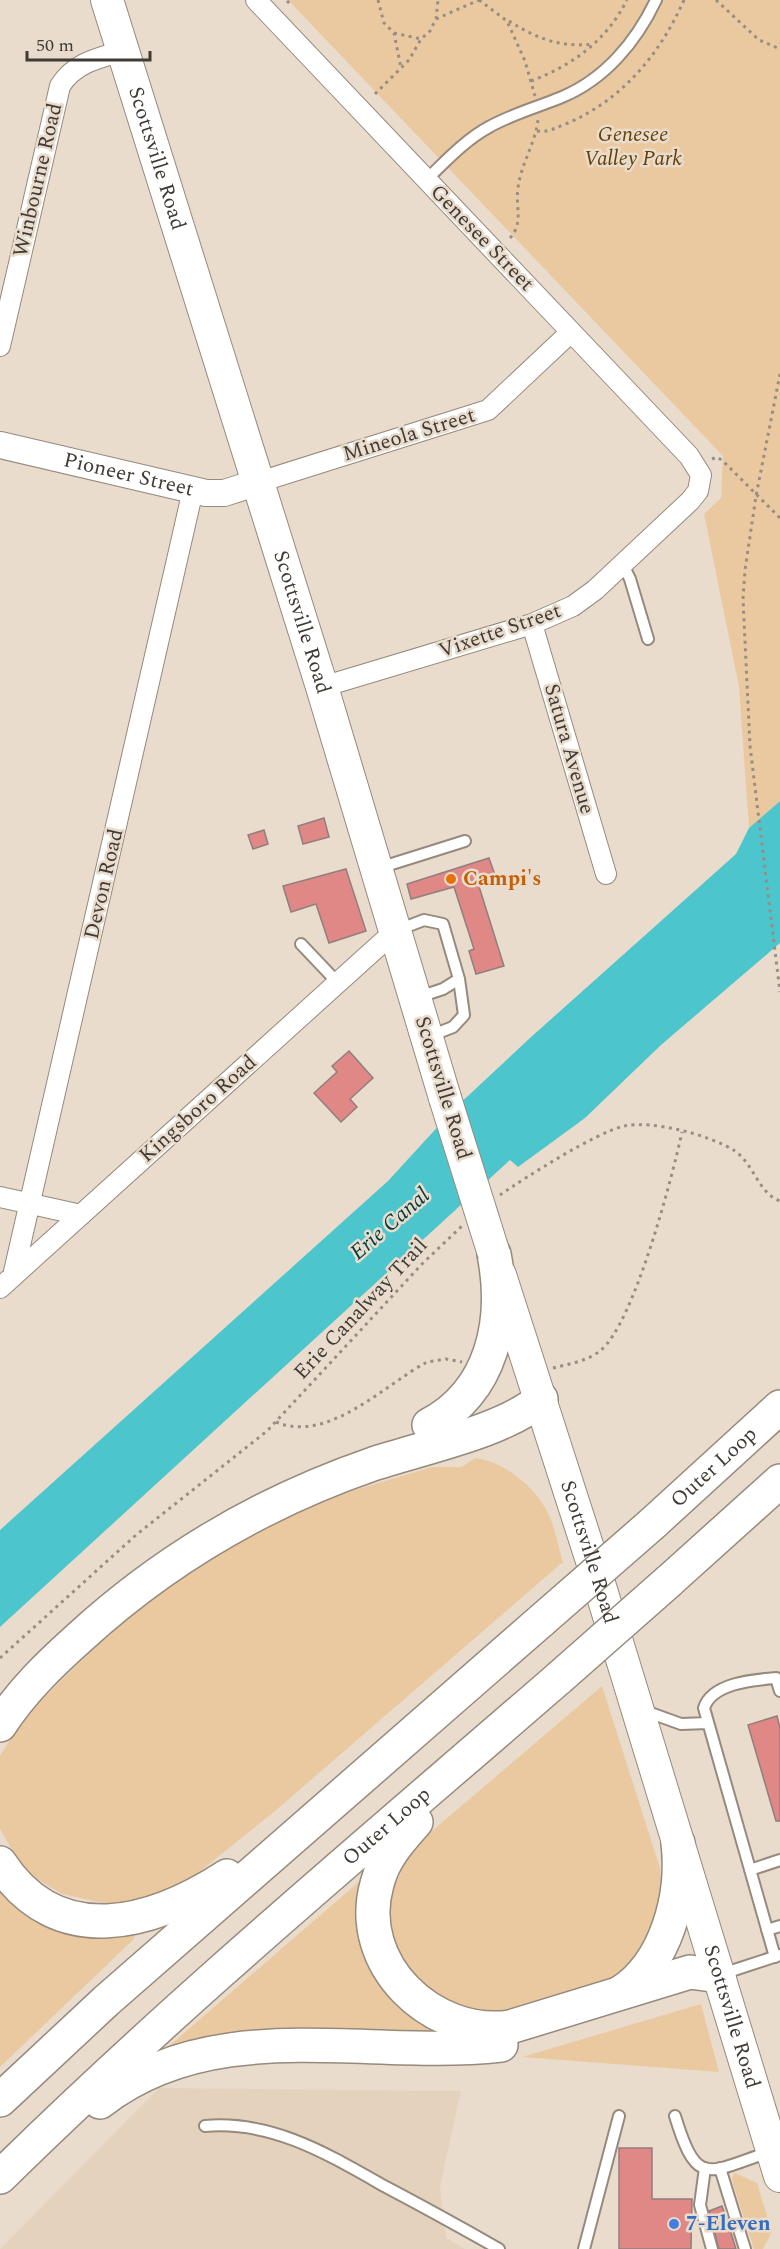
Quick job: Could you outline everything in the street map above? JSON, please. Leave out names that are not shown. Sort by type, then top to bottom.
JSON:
[{"type":"highway","points":[[429,1425],[464,1399],[477,1382],[489,1359],[498,1332],[499,1315],[499,1282],[494,1254]]},
{"type":"highway","points":[[0,1696],[23,1669],[81,1613],[128,1575],[201,1524],[301,1471],[358,1448],[499,1403],[541,1399]]},
{"type":"highway","points":[[0,1725],[44,1672],[94,1624],[150,1578],[214,1536],[277,1502],[343,1475],[507,1421],[531,1408],[541,1399]]},
{"type":"highway","name":"Outer Loop","points":[[0,2100],[106,2001],[652,1524],[776,1411]]},
{"type":"highway","name":"Outer Loop","points":[[0,2177],[50,2127],[178,2009],[669,1581],[780,1481]]},
{"type":"highway","points":[[558,1678],[454,1781],[395,1847],[384,1863],[373,1904],[373,1925],[381,1954],[405,1990],[427,2009],[462,2025],[490,2029],[510,2027],[690,1972],[719,1976]]},
{"type":"highway","points":[[0,1863],[21,1889],[52,1910],[93,1921],[137,1918],[175,1905],[211,1886],[260,1854],[357,1782]]},
{"type":"highway","points":[[614,1997],[640,1975],[663,1938],[677,1892],[680,1868],[678,1843]]},
{"type":"highway","points":[[50,2127],[100,2102],[135,2078],[199,2055],[272,2046],[490,2046],[530,2042],[687,1995],[719,1976]]},
{"type":"main road","name":"Scottsville Road","points":[[107,0],[256,483],[322,687],[445,1098],[541,1399],[776,2159]]},
{"type":"street","name":"Genesee Street","points":[[256,0],[571,332],[699,473]]},
{"type":"street","name":"Winbourne Road","points":[[0,346],[60,86],[65,78],[80,65],[122,51]]},
{"type":"street","name":"Mineola Street","points":[[256,483],[488,410],[571,332]]},
{"type":"street","name":"Pioneer Street","points":[[0,445],[193,490],[224,493],[256,483]]},
{"type":"street","name":"Vixette Street","points":[[322,687],[532,624],[581,601],[690,501],[698,491],[699,473]]},
{"type":"street","name":"Devon Road","points":[[6,1282],[31,1204],[193,490]]},
{"type":"street","name":"Satura Avenue","points":[[532,624],[606,873]]},
{"type":"street","name":"Kingsboro Road","points":[[6,1282],[395,931]]},
{"type":"street","points":[[0,1197],[81,1215]]},
{"type":"lane","points":[[426,180],[459,149],[488,128],[563,97],[596,77],[632,41],[656,0]]},
{"type":"lane","points":[[622,565],[630,579],[648,639]]},
{"type":"lane","points":[[376,868],[465,842]]},
{"type":"lane","points":[[395,931],[423,920],[443,924],[459,980],[464,1015],[453,1027],[427,1037]]},
{"type":"lane","points":[[301,944],[338,983]]},
{"type":"lane","points":[[415,998],[443,989],[459,980]]},
{"type":"lane","points":[[719,1976],[777,1956],[767,1930],[704,1708],[706,1700],[718,1690],[754,1680],[776,1678],[780,1691]]},
{"type":"lane","points":[[636,1706],[654,1717],[678,1724],[708,1723]]},
{"type":"lane","points":[[750,1870],[780,1860]]},
{"type":"lane","points":[[767,1930],[780,1926]]},
{"type":"lane","points":[[584,2249],[619,2116]]},
{"type":"lane","points":[[675,2116],[689,2157],[705,2168],[720,2168],[776,2159]]},
{"type":"lane","points":[[205,2126],[245,2125],[288,2137],[334,2158],[499,2249]]},
{"type":"lane","points":[[705,2168],[700,2205],[714,2248]]},
{"type":"lane","points":[[720,2168],[732,2221],[740,2244]]},
{"type":"path","points":[[378,0],[384,23],[394,33],[421,39]]},
{"type":"path","points":[[375,94],[414,54],[421,39],[430,31],[436,19],[438,0]]},
{"type":"path","points":[[436,19],[479,0]]},
{"type":"path","points":[[531,81],[572,63],[594,44],[627,0]]},
{"type":"path","points":[[537,131],[548,131],[574,120],[621,90],[656,51],[684,0]]},
{"type":"path","points":[[716,0],[759,40],[780,49]]},
{"type":"path","points":[[507,21],[553,43],[574,46],[594,44]]},
{"type":"path","points":[[394,33],[401,68]]},
{"type":"path","points":[[780,374],[756,496],[743,599],[750,746],[780,992]]},
{"type":"path","points":[[699,473],[717,457],[780,518]]},
{"type":"path","points":[[498,1196],[605,1134],[624,1126],[645,1125],[707,1138],[733,1150],[750,1164],[767,1193],[780,1201]]},
{"type":"path","name":"Erie Canalway Trail","points":[[0,1658],[143,1528],[267,1431],[422,1264],[463,1225]]},
{"type":"shaded area","points":[[159,2088],[461,2091],[440,2186],[446,2238],[465,2249],[0,2249]]},
{"type":"green space","name":"Genesee Valley Park","points":[[288,0],[780,0],[780,801],[749,828],[739,687],[704,514],[721,498],[723,456]]},
{"type":"green space","points":[[475,1458],[497,1464],[507,1470],[518,1477],[535,1494],[555,1530],[563,1562],[275,1811],[188,1881],[155,1898],[122,1904],[103,1903],[62,1894],[32,1876],[19,1862],[0,1829],[0,1756],[24,1717],[114,1629],[191,1569],[256,1528],[355,1490],[432,1467],[462,1467]]},
{"type":"green space","points":[[602,1686],[660,1868],[663,1897],[660,1922],[627,1975],[499,2015],[447,2005],[407,1970],[390,1933],[388,1912],[394,1888],[412,1848]]},
{"type":"green space","points":[[368,1874],[363,1918],[449,2032],[154,2059]]},
{"type":"green space","points":[[0,1876],[135,1927],[134,1939],[0,2067]]},
{"type":"green space","points":[[701,2004],[719,2072],[522,2057]]},
{"type":"green space","points":[[735,2173],[757,2183],[772,2232],[763,2249],[754,2249],[733,2184],[732,2178]]},
{"type":"water","name":"Erie Canal","points":[[780,801],[780,943],[661,1045],[585,1118],[518,1167],[510,1160],[0,1627],[0,1530],[388,1181],[455,1108],[736,854],[749,828]]},
{"type":"building","points":[[324,818],[329,837],[303,844],[298,826]]},
{"type":"building","points":[[264,830],[268,844],[253,849],[248,835]]},
{"type":"building","points":[[489,858],[495,875],[477,880],[504,966],[476,974],[469,951],[474,949],[454,887],[411,899],[407,884]]},
{"type":"building","points":[[346,869],[366,931],[329,943],[316,904],[291,912],[283,886]]},
{"type":"building","points":[[349,1051],[373,1078],[350,1099],[357,1107],[341,1122],[314,1093],[337,1072],[332,1066]]},
{"type":"building","points":[[777,1716],[780,1728],[780,1821],[776,1821],[748,1725]]},
{"type":"building","points":[[619,2148],[652,2148],[652,2199],[692,2199],[691,2249],[619,2249]]},
{"type":"building","points":[[722,2206],[736,2249],[719,2249],[709,2211]]},
{"type":"place","name":"Campi's","points":[[451,879]]},
{"type":"place","name":"7-Eleven","points":[[674,2224]]}]
